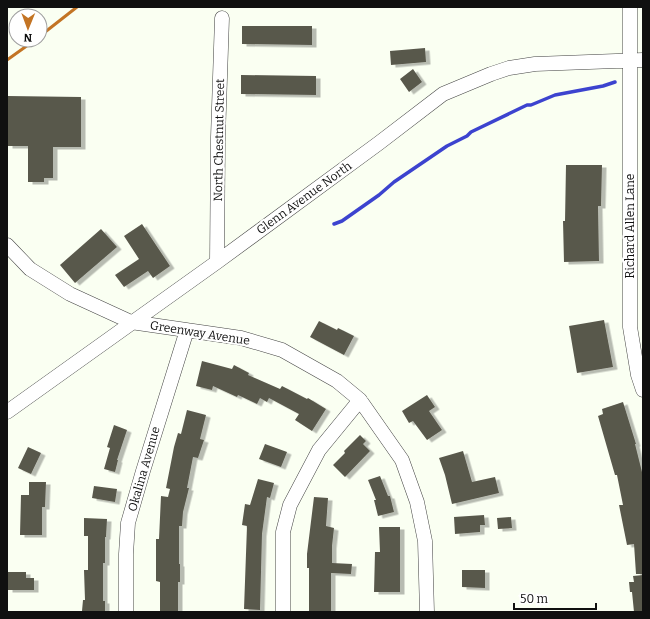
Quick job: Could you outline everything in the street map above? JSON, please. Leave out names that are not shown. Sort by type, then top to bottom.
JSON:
[{"type":"street","name":"Richard Allen Lane","points":[[630,7],[637,61],[630,122],[630,327],[638,375],[643,390]]},
{"type":"street","name":"North Chestnut Street","points":[[217,262],[218,137],[222,18]]},
{"type":"street","name":"Glenn Avenue North","points":[[7,412],[217,262],[443,94],[509,68],[535,64],[637,61]]},
{"type":"street","name":"Greenway Avenue","points":[[7,245],[30,269],[70,294],[132,322],[242,338],[282,350],[337,381],[360,400],[402,460],[417,502],[425,541],[427,612]]},
{"type":"street","name":"Okalina Avenue","points":[[126,612],[126,554],[128,523],[187,330]]},
{"type":"street","points":[[283,612],[283,532],[290,505],[318,450],[360,400]]},
{"type":"building","points":[[242,26],[312,26],[312,45],[242,44]]},
{"type":"building","points":[[425,48],[426,62],[391,65],[390,51]]},
{"type":"building","points":[[413,69],[422,82],[409,92],[400,79]]},
{"type":"building","points":[[241,75],[316,76],[316,95],[241,94]]},
{"type":"building","points":[[8,96],[81,97],[81,147],[53,147],[53,178],[44,178],[44,182],[28,182],[28,146],[8,146]]},
{"type":"building","points":[[566,165],[602,165],[601,206],[598,206],[599,261],[564,262],[563,221],[565,221]]},
{"type":"building","points":[[142,224],[170,266],[153,278],[148,271],[124,287],[115,275],[139,259],[124,236]]},
{"type":"building","points":[[101,229],[117,247],[75,283],[60,265]]},
{"type":"building","points":[[604,320],[613,367],[577,373],[569,326]]},
{"type":"building","points":[[319,321],[354,336],[344,355],[310,337]]},
{"type":"building","points":[[202,361],[232,369],[234,365],[249,373],[248,375],[280,389],[282,386],[307,399],[308,398],[326,409],[312,431],[295,420],[299,414],[269,398],[267,402],[260,398],[257,404],[213,386],[212,390],[196,386]]},
{"type":"building","points":[[427,395],[435,407],[429,411],[442,430],[427,440],[413,421],[409,423],[402,411]]},
{"type":"building","points":[[623,402],[636,444],[643,476],[643,574],[636,574],[634,544],[627,545],[619,505],[623,505],[617,475],[615,475],[598,416],[603,414],[602,409]]},
{"type":"building","points":[[187,410],[206,415],[200,439],[204,440],[198,458],[193,457],[187,488],[189,488],[183,512],[182,526],[179,526],[180,582],[178,582],[178,612],[160,612],[160,582],[156,581],[156,539],[159,539],[161,496],[168,497],[170,489],[166,488],[174,447],[178,433],[181,434]]},
{"type":"building","points":[[114,425],[127,430],[117,460],[115,472],[104,469],[110,448],[107,447]]},
{"type":"building","points":[[360,435],[366,441],[363,444],[370,451],[345,477],[333,465]]},
{"type":"building","points":[[265,444],[287,452],[281,467],[259,459]]},
{"type":"building","points":[[28,447],[41,453],[31,474],[18,468]]},
{"type":"building","points":[[463,451],[472,482],[495,477],[499,493],[452,504],[439,458]]},
{"type":"building","points":[[380,476],[388,496],[390,496],[394,512],[378,516],[374,500],[376,500],[368,480]]},
{"type":"building","points":[[258,479],[274,483],[270,498],[267,497],[262,534],[260,610],[244,609],[247,526],[242,525],[245,504],[250,505]]},
{"type":"building","points":[[29,482],[46,482],[45,507],[42,507],[42,535],[20,535],[21,495],[29,495]]},
{"type":"building","points":[[94,486],[117,489],[115,502],[92,498]]},
{"type":"building","points":[[314,497],[328,498],[326,526],[334,528],[332,563],[352,564],[351,574],[331,573],[331,612],[309,612],[309,568],[307,568],[307,554]]},
{"type":"building","points":[[484,515],[485,525],[480,525],[480,532],[455,534],[454,517]]},
{"type":"building","points":[[511,517],[512,528],[498,529],[497,518]]},
{"type":"building","points":[[84,518],[107,519],[105,563],[103,563],[103,601],[105,601],[105,612],[82,611],[83,600],[85,600],[84,570],[88,570],[88,536],[84,536]]},
{"type":"building","points":[[379,527],[400,527],[400,592],[374,592],[375,552],[380,552]]},
{"type":"building","points":[[462,570],[485,570],[485,588],[462,587]]},
{"type":"building","points":[[8,572],[26,572],[26,578],[34,578],[34,590],[8,590]]},
{"type":"building","points":[[643,575],[643,612],[634,612],[632,592],[630,592],[629,582],[634,582],[633,576]]},
{"type":"waterway","points":[[334,224],[342,221],[379,195],[394,182],[447,146],[467,136],[471,132],[527,105],[531,105],[555,95],[603,86],[615,82]]},
{"type":"railway","points":[[48,30],[77,7]]},
{"type":"railway","points":[[7,60],[24,48]]}]
